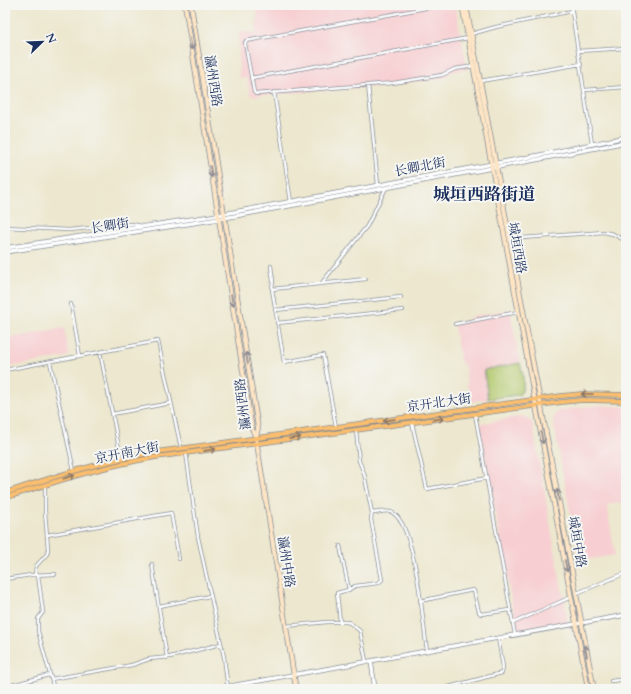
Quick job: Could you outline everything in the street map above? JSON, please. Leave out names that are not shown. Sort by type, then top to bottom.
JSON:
[{"type":"main road","name":"瀛州西路","points":[[185,5],[252,429],[256,438]]},
{"type":"main road","name":"瀛州西路","points":[[191,5],[258,428],[256,438]]},
{"type":"main road","name":"城垣西路","points":[[462,5],[509,239],[537,399]]},
{"type":"main road","name":"城垣西路","points":[[466,5],[519,312],[537,399]]},
{"type":"main road","name":"京开北大街","points":[[256,438],[537,399],[582,394],[626,395]]},
{"type":"main road","name":"城垣中路","points":[[537,399],[588,689]]},
{"type":"main road","name":"京开北大街","points":[[257,444],[538,405],[582,400],[626,401]]},
{"type":"main road","name":"城垣中路","points":[[538,405],[594,689]]},
{"type":"main road","name":"瀛州中路","points":[[256,438],[296,689]]},
{"type":"main road","name":"京开南大街","points":[[5,493],[121,458],[256,438]]},
{"type":"main road","name":"京开南大街","points":[[5,498],[110,466],[156,457],[257,444]]},
{"type":"street","points":[[274,7],[286,5]]},
{"type":"street","points":[[442,5],[246,41],[244,43],[254,92],[256,94],[393,83],[442,75],[455,69],[474,66]]},
{"type":"street","points":[[571,5],[592,144]]},
{"type":"street","points":[[471,34],[496,27],[572,11]]},
{"type":"street","points":[[251,78],[468,38]]},
{"type":"street","points":[[578,51],[626,48]]},
{"type":"street","points":[[480,81],[581,64]]},
{"type":"street","points":[[368,85],[378,185]]},
{"type":"street","points":[[585,90],[626,87]]},
{"type":"street","points":[[274,92],[291,202]]},
{"type":"street","name":"长卿北街","points":[[224,216],[386,188],[626,137]]},
{"type":"street","name":"长卿北街","points":[[219,217],[378,185],[626,142]]},
{"type":"street","points":[[321,284],[367,226],[386,188]]},
{"type":"street","name":"长卿街","points":[[5,248],[147,226],[219,217]]},
{"type":"street","name":"长卿街","points":[[5,252],[219,217]]},
{"type":"street","points":[[5,227],[69,230],[131,224],[147,226]]},
{"type":"street","points":[[509,239],[604,232],[613,234],[626,241]]},
{"type":"street","points":[[271,266],[273,281],[272,289],[284,362],[323,355],[336,427]]},
{"type":"street","points":[[272,289],[366,279]]},
{"type":"street","points":[[275,310],[400,297]]},
{"type":"street","points":[[71,304],[80,356]]},
{"type":"street","points":[[278,323],[402,310]]},
{"type":"street","points":[[455,324],[519,312]]},
{"type":"street","points":[[5,370],[158,341],[181,448]]},
{"type":"street","points":[[100,352],[121,458]]},
{"type":"street","points":[[50,362],[74,471]]},
{"type":"street","points":[[112,414],[171,403]]},
{"type":"street","points":[[475,414],[515,635]]},
{"type":"street","points":[[412,423],[427,489],[486,478]]},
{"type":"street","points":[[340,622],[336,594],[349,590],[355,586],[382,580],[371,519],[372,513],[364,473],[359,461],[356,430]]},
{"type":"street","points":[[186,453],[197,531],[221,644],[228,688]]},
{"type":"street","points":[[45,485],[47,554],[36,566],[36,575],[43,607],[43,612],[38,624],[38,630],[54,689]]},
{"type":"street","points":[[372,513],[393,512],[404,528],[416,565],[427,651]]},
{"type":"street","points":[[47,535],[171,513],[179,560]]},
{"type":"street","points":[[340,546],[349,590]]},
{"type":"street","points":[[152,564],[167,658]]},
{"type":"street","points":[[576,594],[626,573]]},
{"type":"street","points":[[5,579],[55,574]]},
{"type":"street","points":[[420,600],[473,590],[478,612],[481,614],[510,610]]},
{"type":"street","points":[[159,606],[210,596]]},
{"type":"street","points":[[513,623],[571,597]]},
{"type":"street","points":[[214,689],[228,688],[294,674],[626,615]]},
{"type":"street","points":[[286,626],[340,622],[350,623],[360,631],[369,661],[375,689]]},
{"type":"street","points":[[441,689],[501,674],[503,667],[498,638]]},
{"type":"street","points":[[51,679],[132,666],[154,658],[167,658],[221,644]]},
{"type":"street","points":[[5,687],[50,675]]},
{"type":"street","points":[[611,681],[626,679]]},
{"type":"shaded area","points":[[272,5],[455,5],[467,69],[451,72],[444,78],[409,82],[406,84],[251,96],[247,78],[239,78],[239,31],[256,33],[258,8]]},
{"type":"shaded area","points":[[510,310],[520,363],[484,370],[488,399],[470,402],[464,364],[461,363],[453,323],[471,320],[470,317]]},
{"type":"shaded area","points":[[64,328],[69,356],[5,368],[5,339]]},
{"type":"shaded area","points":[[601,405],[626,407],[626,502],[607,505],[615,555],[579,561],[553,420],[557,412],[561,410]]},
{"type":"shaded area","points":[[523,416],[532,422],[568,623],[517,632],[479,424]]},
{"type":"green space","points":[[520,363],[523,375],[523,388],[519,395],[488,399],[484,370]]},
{"type":"district","name":"城垣西路街道","points":[[484,194]]}]
